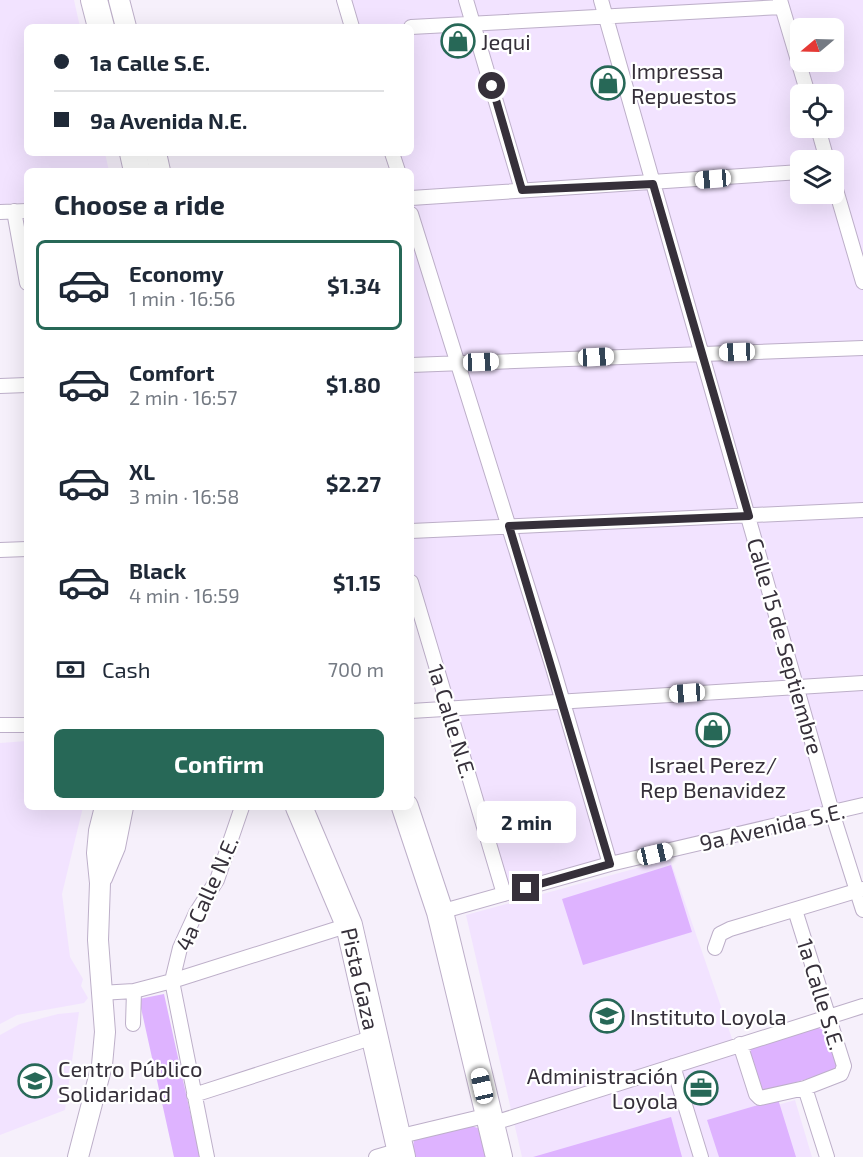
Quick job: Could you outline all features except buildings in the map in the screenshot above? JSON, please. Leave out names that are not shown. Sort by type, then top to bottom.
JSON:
[{"type":"highway","points":[[80,0],[86,24]]},
{"type":"highway","points":[[94,0],[100,24]]},
{"type":"highway","name":"Pista Gaza","points":[[300,810],[349,925],[374,1037],[394,1150]]},
{"type":"highway","points":[[406,810],[440,912],[499,1157]]},
{"type":"street","points":[[119,0],[125,24]]},
{"type":"street","points":[[344,0],[351,24]]},
{"type":"street","points":[[466,0],[522,190]]},
{"type":"street","name":"Calle 15 de Septiembre","points":[[601,0],[832,812],[860,890],[863,910]]},
{"type":"street","points":[[414,27],[606,17],[781,3],[805,84]]},
{"type":"street","points":[[414,198],[653,184],[790,173]]},
{"type":"street","points":[[840,204],[863,282]]},
{"type":"street","points":[[14,211],[24,266]]},
{"type":"street","points":[[414,224],[563,701],[610,864]]},
{"type":"street","points":[[414,365],[863,348]]},
{"type":"street","points":[[0,386],[24,385]]},
{"type":"street","points":[[414,531],[863,510]]},
{"type":"street","points":[[0,550],[24,549]]},
{"type":"street","name":"1a Calle N.E.","points":[[414,592],[504,894]]},
{"type":"street","points":[[414,711],[863,683]]},
{"type":"street","points":[[0,725],[24,725]]},
{"type":"street","name":"9a Avenida S.E.","points":[[440,912],[610,864],[863,805]]},
{"type":"street","points":[[78,1157],[102,1065],[105,1032],[100,993],[98,940],[100,883],[98,842],[104,810]]},
{"type":"street","points":[[100,883],[115,847],[122,810]]},
{"type":"street","name":"4a Calle N.E.","points":[[207,1157],[172,981],[180,948],[196,913],[217,880],[241,810]]},
{"type":"street","points":[[715,948],[720,934],[730,929],[860,890]]},
{"type":"street","name":"1a Calle S.E.","points":[[795,910],[844,1066],[842,1074],[835,1078],[805,1088]]},
{"type":"street","points":[[100,993],[134,991],[172,981],[349,925]]},
{"type":"street","points":[[133,1024],[134,991]]},
{"type":"street","points":[[394,1150],[863,1006]]},
{"type":"street","points":[[194,1095],[374,1037]]},
{"type":"street","points":[[740,1044],[756,1094],[760,1098],[805,1088],[826,1157]]},
{"type":"street","points":[[673,1066],[701,1157]]},
{"type":"shaded area","points":[[0,0],[74,0],[79,24],[24,24],[24,156],[106,156],[108,168],[24,168],[24,203],[0,204]]},
{"type":"shaded area","points":[[344,0],[863,0],[863,805],[504,894],[414,594],[414,168],[396,168],[393,156],[414,156],[414,24],[351,24]]},
{"type":"shaded area","points":[[24,741],[24,810],[82,810],[62,894],[70,957],[83,979],[81,986],[88,998],[84,1003],[17,1015],[0,1024],[0,743]]},
{"type":"shaded area","name":"Instituto Loyola","points":[[670,859],[757,1111],[795,1100],[812,1157],[522,1157],[466,915]]},
{"type":"shaded area","points":[[671,865],[692,932],[583,965],[562,899]]},
{"type":"shaded area","points":[[164,994],[200,1157],[174,1157],[139,999]]},
{"type":"shaded area","name":"Centro Público Solidaridad","points":[[79,1012],[65,1110],[0,1135],[0,1035],[20,1024],[58,1014]]},
{"type":"shaded area","points":[[815,1027],[828,1031],[838,1066],[835,1071],[762,1092],[750,1055],[751,1048]]},
{"type":"shaded area","points":[[778,1099],[796,1157],[719,1157],[707,1120]]},
{"type":"shaded area","points":[[671,1117],[682,1157],[533,1157]]},
{"type":"shaded area","points":[[471,1126],[478,1128],[484,1139],[488,1157],[411,1157],[414,1140]]},
{"type":"place","name":"Jequi","points":[[458,41]]},
{"type":"place","name":"Impressa Repuestos","points":[[608,83]]},
{"type":"place","name":"Israel Perez/ Rep Benavidez","points":[[713,730]]},
{"type":"place","name":"Instituto Loyola","points":[[607,1016]]},
{"type":"place","name":"Centro Público Solidaridad","points":[[35,1081]]},
{"type":"place","name":"Administración Loyola","points":[[701,1088]]},
{"type":"route","points":[[492,86],[522,190],[653,184],[749,516],[509,526],[610,864],[526,888]]}]
